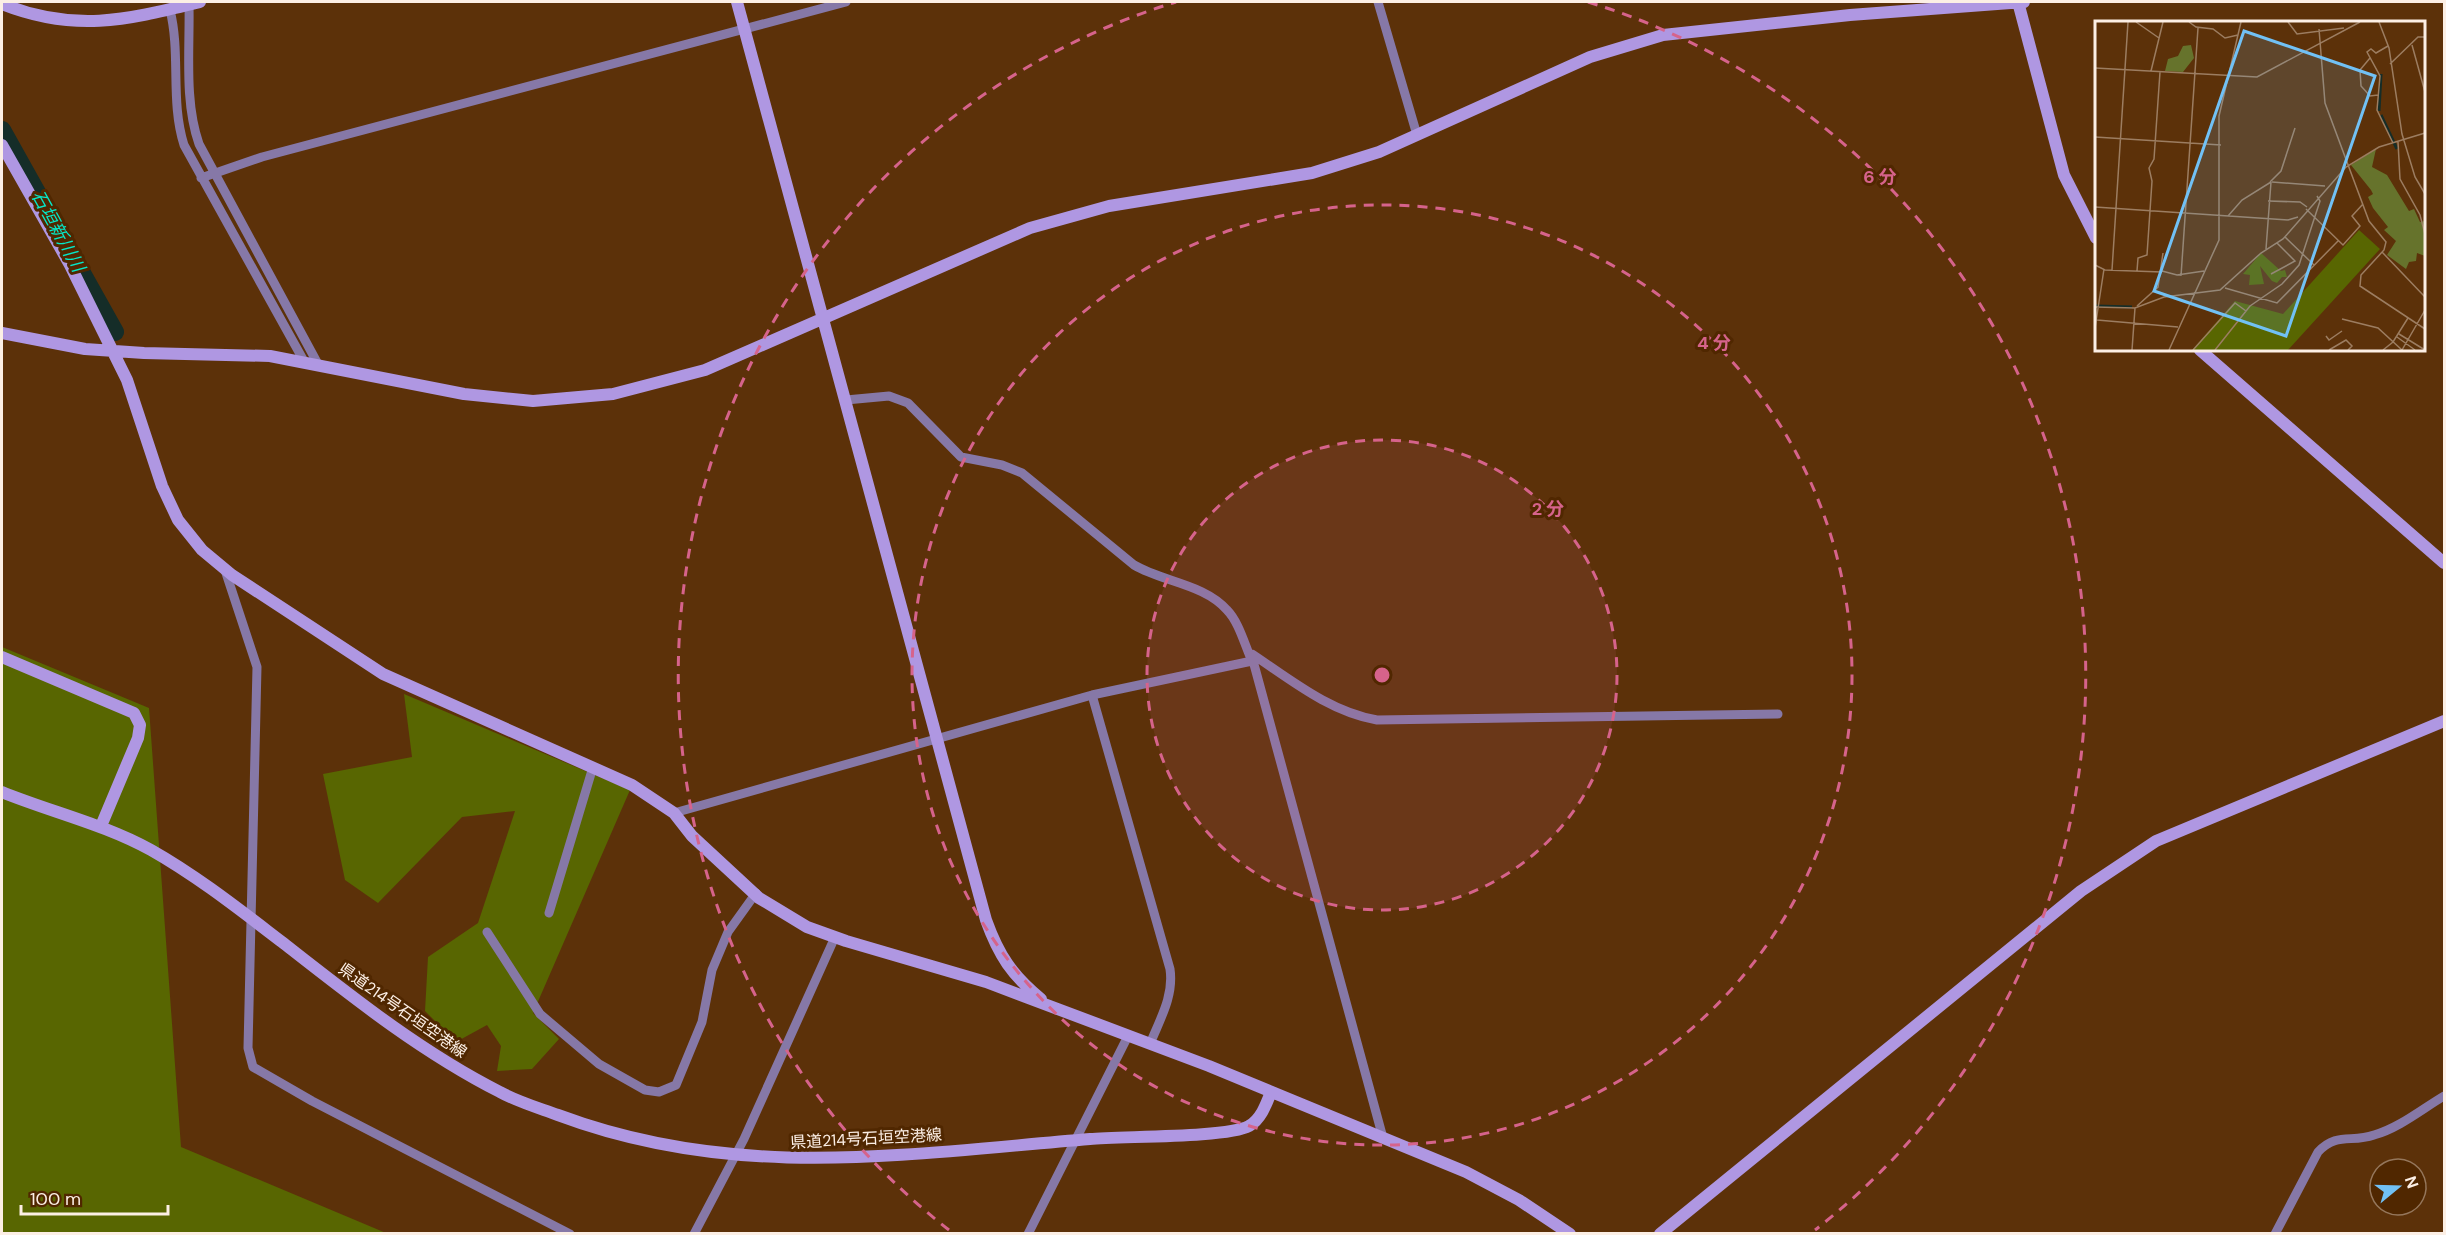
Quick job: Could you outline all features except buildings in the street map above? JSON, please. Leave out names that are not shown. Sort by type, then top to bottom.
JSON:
[{"type":"street","points":[[737,2],[825,319],[983,909],[995,944],[1017,979],[1049,1006]]},
{"type":"street","points":[[201,178],[262,157],[846,2]]},
{"type":"street","points":[[1378,2],[1417,135]]},
{"type":"street","points":[[2,333],[112,351],[270,356],[464,394],[533,401],[579,398],[654,386],[705,370],[996,242],[1052,221],[1109,206],[1312,173],[1379,152],[1590,57],[1663,35],[1850,15],[2020,2],[2064,175],[2095,234]]},
{"type":"street","points":[[2,4],[49,20],[77,23],[135,17],[183,5]]},
{"type":"street","points":[[183,5],[193,127],[214,172],[319,366]]},
{"type":"street","points":[[183,5],[174,26],[177,125],[201,178],[305,363]]},
{"type":"street","points":[[2,145],[70,265],[127,380],[162,486],[178,520],[202,550],[225,568],[383,674],[632,785],[674,813],[692,836],[756,893],[807,927],[986,982],[1271,1092],[1466,1172],[1519,1200],[1570,1233]]},
{"type":"street","points":[[2201,351],[2445,563]]},
{"type":"street","points":[[846,400],[889,396],[908,403],[961,457],[1002,465],[1022,473],[1134,565],[1153,576],[1214,598],[1229,611],[1252,658],[1383,1138]]},
{"type":"street","points":[[225,568],[257,667],[249,917],[251,974],[248,1048],[253,1067],[312,1101],[570,1233]]},
{"type":"street","points":[[2,657],[134,713],[140,725],[138,738],[102,826]]},
{"type":"street","points":[[674,813],[1092,695],[1252,658],[1330,705],[1356,717],[1377,720],[1778,714]]},
{"type":"street","points":[[1092,695],[1170,969],[1172,984],[1150,1044]]},
{"type":"street","points":[[1660,1233],[2081,891],[2110,871],[2156,841],[2445,721]]},
{"type":"street","points":[[549,913],[593,766]]},
{"type":"street","name":"県道214号石垣空港線","points":[[2,792],[43,808],[102,826],[151,850],[249,917],[430,1052],[503,1094],[590,1127],[641,1141],[735,1156],[842,1159],[1075,1140],[1234,1132],[1251,1125],[1263,1111],[1271,1092]]},
{"type":"street","points":[[486,932],[540,1014],[599,1064],[645,1090],[659,1092],[676,1085],[702,1022],[711,970],[728,932],[756,893]]},
{"type":"street","points":[[694,1233],[735,1156],[835,937]]},
{"type":"street","points":[[1028,1233],[1128,1036]]},
{"type":"street","points":[[2275,1233],[2318,1152],[2327,1142],[2373,1136],[2445,1096]]},
{"type":"green space","points":[[2,647],[149,708],[181,1147],[386,1233],[2,1233]]},
{"type":"green space","points":[[404,694],[630,790],[533,1013],[559,1039],[532,1069],[497,1071],[501,1046],[487,1025],[456,1042],[425,1011],[428,957],[478,923],[515,811],[462,817],[378,903],[345,880],[323,774],[412,757]]},
{"type":"waterway","name":"石垣新川川","points":[[2,130],[115,332]]}]
